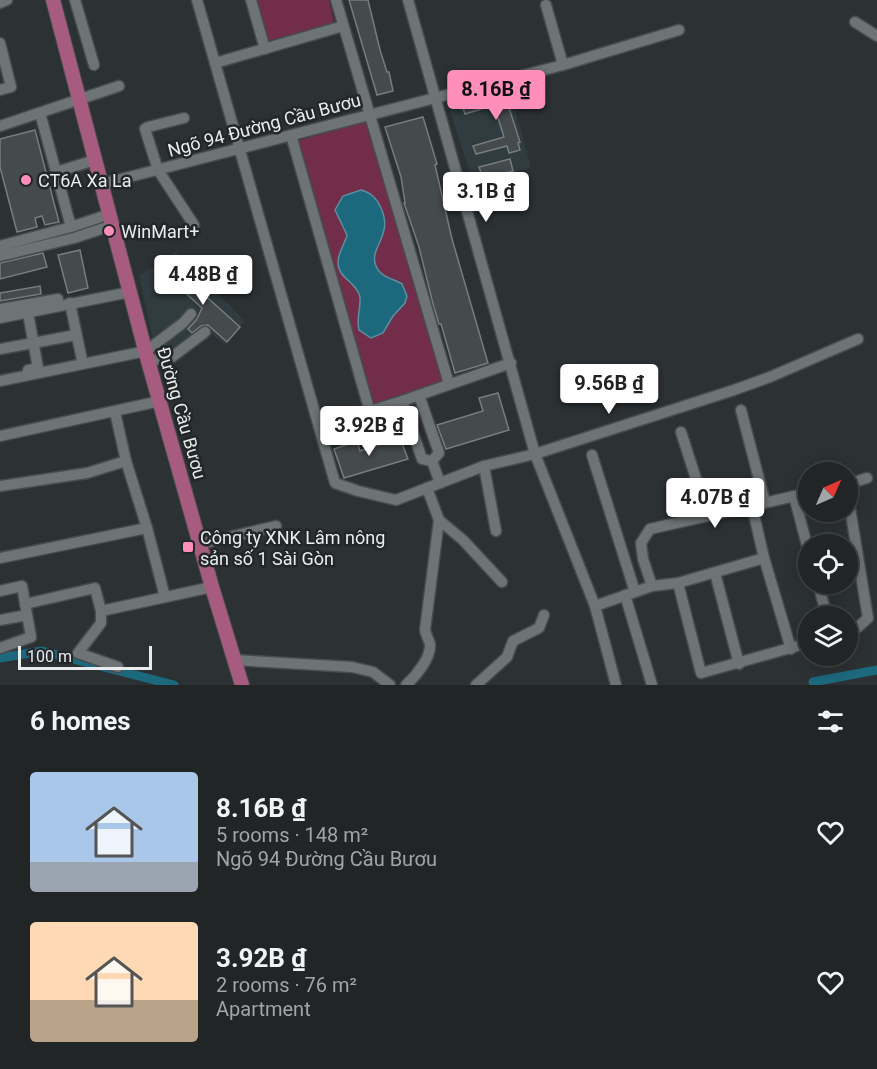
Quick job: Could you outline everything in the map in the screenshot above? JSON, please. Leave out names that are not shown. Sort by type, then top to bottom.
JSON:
[{"type":"main road","name":"Đường Cầu Bươu","points":[[53,0],[147,356],[242,685]]},
{"type":"street","points":[[0,3],[7,0]]},
{"type":"street","points":[[75,0],[94,64]]},
{"type":"street","points":[[197,0],[335,483],[396,500],[484,466],[535,454],[770,377],[858,339]]},
{"type":"street","points":[[251,0],[265,49]]},
{"type":"street","points":[[336,0],[449,384]]},
{"type":"street","points":[[408,0],[535,454],[595,606],[616,685]]},
{"type":"street","points":[[546,5],[563,65]]},
{"type":"street","points":[[855,22],[877,36]]},
{"type":"street","points":[[215,63],[343,26]]},
{"type":"street","name":"Ngõ 94 Đường Cầu Bươu","points":[[102,184],[563,65],[679,30]]},
{"type":"street","points":[[0,43],[11,87],[0,90]]},
{"type":"street","points":[[0,126],[119,86]]},
{"type":"street","points":[[40,113],[71,227]]},
{"type":"street","points":[[184,118],[146,129],[158,170],[194,225]]},
{"type":"street","points":[[291,135],[370,412]]},
{"type":"street","points":[[56,172],[95,160]]},
{"type":"street","points":[[0,246],[71,227],[111,220]]},
{"type":"street","points":[[0,256],[74,237],[111,220]]},
{"type":"street","points":[[0,318],[130,289]]},
{"type":"street","points":[[0,309],[130,289]]},
{"type":"street","points":[[70,303],[82,360]]},
{"type":"street","points":[[0,375],[38,368],[28,313]]},
{"type":"street","points":[[147,356],[190,314]]},
{"type":"street","points":[[0,381],[147,356],[172,357],[205,332]]},
{"type":"street","points":[[0,349],[76,334]]},
{"type":"street","points":[[320,428],[402,402],[511,363]]},
{"type":"street","points":[[419,396],[439,453],[432,461]]},
{"type":"street","points":[[0,436],[160,402]]},
{"type":"street","points":[[402,402],[422,459],[432,461]]},
{"type":"street","points":[[741,410],[765,502]]},
{"type":"street","points":[[115,412],[126,461],[165,597]]},
{"type":"street","points":[[681,432],[708,516]]},
{"type":"street","points":[[592,455],[630,593],[652,685]]},
{"type":"street","points":[[0,486],[87,472],[126,461]]},
{"type":"street","points":[[432,461],[440,483]]},
{"type":"street","points":[[484,466],[496,531]]},
{"type":"street","points":[[858,481],[867,478]]},
{"type":"street","points":[[406,685],[425,663],[430,644],[425,630],[439,520],[427,488]]},
{"type":"street","points":[[652,586],[643,559],[641,543],[650,529],[798,495]]},
{"type":"street","points":[[794,496],[804,534]]},
{"type":"street","points":[[752,506],[764,558],[791,649]]},
{"type":"street","points":[[439,520],[463,540],[502,582]]},
{"type":"street","points":[[852,522],[868,618],[858,627]]},
{"type":"street","points":[[200,544],[276,526]]},
{"type":"street","points":[[0,558],[147,528]]},
{"type":"street","points":[[595,606],[652,586],[678,583],[764,558]]},
{"type":"street","points":[[715,573],[739,664]]},
{"type":"street","points":[[678,583],[701,673],[798,647]]},
{"type":"street","points":[[0,591],[22,586],[31,638],[0,648]]},
{"type":"street","points":[[101,611],[212,587]]},
{"type":"street","points":[[0,620],[96,588],[101,623],[78,653],[118,667]]},
{"type":"street","points":[[476,685],[507,657],[513,641],[539,628],[544,615]]},
{"type":"street","points":[[234,660],[352,667],[373,672],[390,685]]},
{"type":"shaded area","points":[[256,0],[329,0],[334,22],[268,42]]},
{"type":"shaded area","points":[[507,81],[531,167],[474,186],[446,98]]},
{"type":"shaded area","points":[[367,121],[444,381],[373,404],[297,141],[331,131],[331,127],[342,128]]},
{"type":"shaded area","points":[[175,251],[245,321],[225,345],[207,330],[172,354],[156,355],[139,275],[167,261]]},
{"type":"water","points":[[361,190],[376,199],[384,218],[385,226],[374,259],[376,266],[384,275],[402,284],[407,296],[405,303],[393,316],[383,333],[371,338],[359,330],[360,297],[355,287],[341,272],[338,262],[347,235],[335,210],[343,196]]},
{"type":"building","points":[[349,0],[368,0],[393,91],[377,95]]},
{"type":"building","points":[[503,89],[520,142],[518,143],[520,150],[509,153],[507,146],[476,154],[473,146],[504,137],[494,105],[465,114],[461,102]]},
{"type":"building","points":[[423,117],[437,164],[435,165],[452,239],[488,363],[455,373],[404,203],[401,177],[385,127]]},
{"type":"building","name":"CT6A Xa La","points":[[35,130],[59,222],[45,225],[42,216],[35,218],[37,227],[17,232],[0,167],[0,139]]},
{"type":"building","points":[[510,159],[513,171],[483,179],[479,167]]},
{"type":"building","points":[[80,250],[88,288],[68,293],[58,255]]},
{"type":"building","points":[[43,253],[47,267],[0,279],[0,263]]},
{"type":"building","points":[[167,261],[240,327],[227,342],[208,325],[201,326],[192,333],[188,329],[197,319],[202,308],[160,270]]},
{"type":"building","points":[[40,286],[41,294],[0,301],[0,293]]},
{"type":"building","points":[[498,393],[509,430],[446,449],[437,425],[483,411],[479,398]]},
{"type":"building","points":[[400,438],[408,459],[344,478],[334,449],[357,441],[360,451]]},
{"type":"waterway","points":[[0,658],[42,651],[174,685]]},
{"type":"waterway","points":[[813,682],[877,670]]},
{"type":"place","name":"CT6A Xa La","points":[[26,180]]},
{"type":"place","name":"WinMart+","points":[[109,231]]},
{"type":"place","name":"Công ty XNK Lâm nông sản số 1 Sài Gòn","points":[[188,547]]}]
